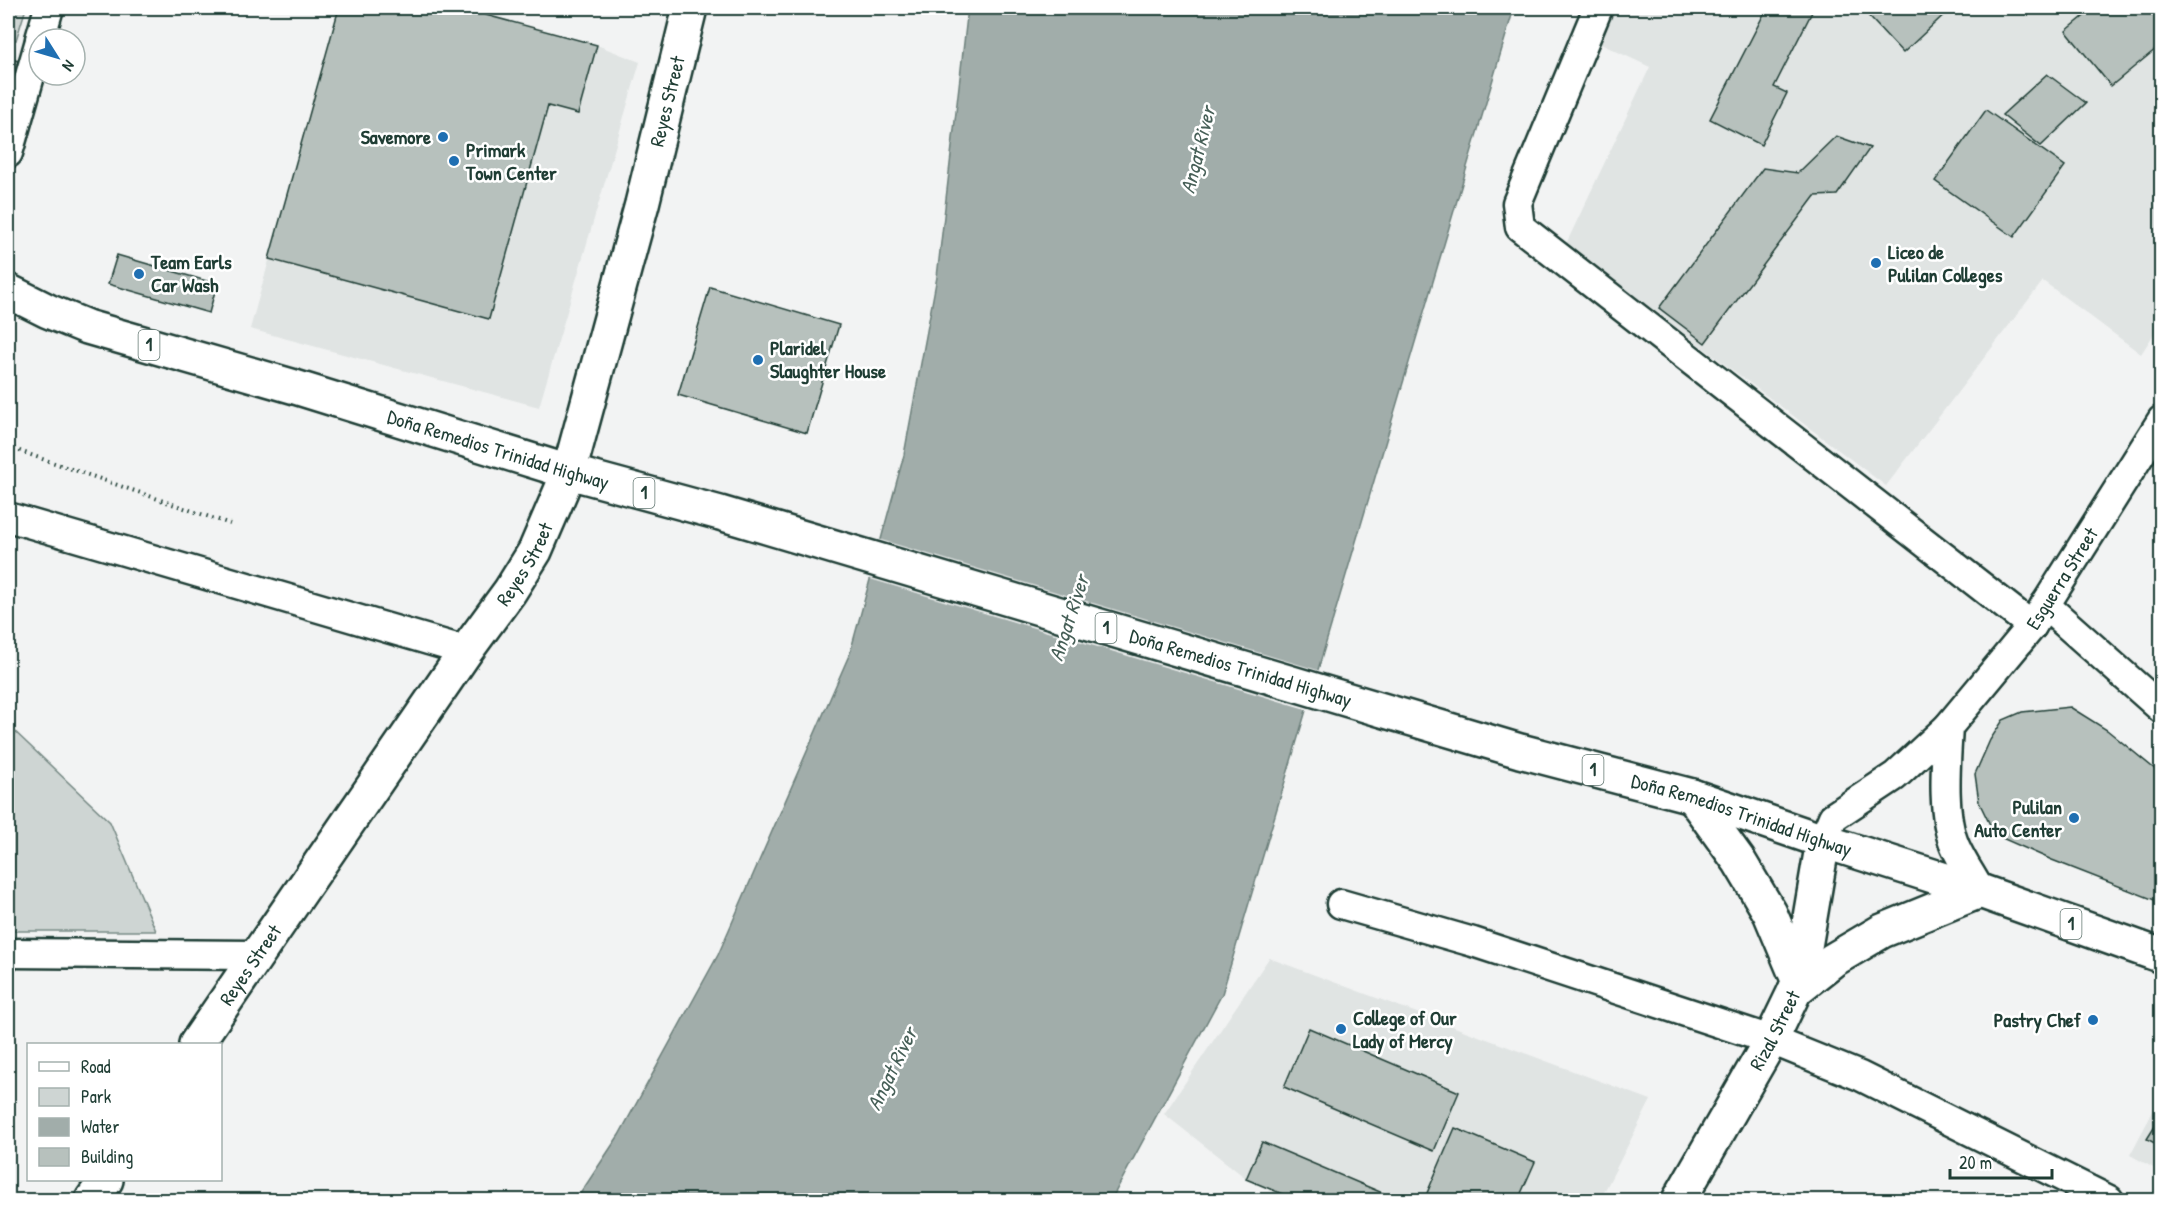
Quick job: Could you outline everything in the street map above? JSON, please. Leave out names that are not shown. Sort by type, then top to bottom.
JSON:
[{"type":"main road","name":"Reyes Street","points":[[197,1043],[255,955],[510,591],[535,551],[569,472],[642,204],[690,8]]},
{"type":"main road","name":"Doña Remedios Trinidad Highway","points":[[8,291],[87,327],[295,387],[569,472],[720,513],[1493,743],[1692,796],[1823,842],[1980,891],[2162,956]]},
{"type":"main road","points":[[1692,796],[1739,861],[1770,913],[1797,986],[1833,960],[1882,931],[1980,891]]},
{"type":"main road","name":"Rizal Street","points":[[1678,1200],[1771,1040],[1797,986],[1823,842]]},
{"type":"main road","points":[[92,1200],[105,1181]]},
{"type":"street","points":[[43,27],[49,8]]},
{"type":"street","points":[[1598,8],[1517,202],[1520,227],[2162,709]]},
{"type":"street","points":[[8,153],[27,86]]},
{"type":"street","name":"Esguerra Street","points":[[1823,842],[1833,817],[1895,776],[1948,727],[2038,616],[2162,420]]},
{"type":"street","points":[[8,517],[466,651]]},
{"type":"street","points":[[1948,727],[1945,782],[1948,816],[1954,845],[1980,891]]},
{"type":"street","points":[[1341,904],[1473,942],[1771,1040],[1860,1076],[2109,1200]]},
{"type":"street","points":[[8,953],[255,955]]},
{"type":"path","points":[[8,447],[230,524]]},
{"type":"shaded area","name":"Primark Town Center","points":[[339,8],[460,8],[597,45],[640,62],[539,407],[250,329]]},
{"type":"shaded area","name":"Liceo de Pulilan Colleges","points":[[1601,8],[2161,8],[2161,323],[2141,354],[2043,281],[1886,486],[1566,244],[1650,67],[1588,38]]},
{"type":"shaded area","name":"College of Our Lady of Mercy","points":[[1269,958],[1651,1100],[1600,1200],[1293,1200],[1247,1179],[1164,1114]]},
{"type":"shaded area","points":[[2161,1096],[2161,1172],[2130,1155]]},
{"type":"green space","points":[[8,8],[26,8],[16,40],[8,38]]},
{"type":"green space","points":[[8,725],[110,822],[156,931],[8,931]]},
{"type":"water","name":"Angat River","points":[[968,8],[1514,8],[1222,994],[1111,1200],[576,1200],[619,1135],[718,955],[850,653],[904,455],[937,277]]},
{"type":"pier","points":[[878,539],[1321,671],[1309,710],[867,578]]},
{"type":"building","name":"Primark Town Center","points":[[339,8],[460,8],[597,45],[578,114],[548,106],[489,319],[269,259]]},
{"type":"building","points":[[1767,8],[1814,8],[1774,87],[1787,93],[1761,145],[1710,119]]},
{"type":"building","points":[[1861,8],[1951,8],[1903,53]]},
{"type":"building","points":[[2094,8],[2162,8],[2162,44],[2111,86],[2066,31]]},
{"type":"building","points":[[8,57],[20,62],[8,99]]},
{"type":"building","points":[[2047,74],[2086,103],[2041,146],[2002,115]]},
{"type":"building","points":[[1986,110],[2065,166],[2014,237],[1935,181]]},
{"type":"building","points":[[1836,136],[1870,148],[1837,195],[1815,196],[1705,343],[1659,308],[1763,168],[1798,173]]},
{"type":"building","points":[[117,255],[217,284],[209,313],[108,284]]},
{"type":"building","name":"Plaridel Slaughter House","points":[[710,287],[839,325],[807,433],[678,395]]},
{"type":"building","name":"Pulilan Auto Center","points":[[2070,707],[2107,730],[2162,775],[2162,903],[1995,835],[1979,802],[1975,774],[1990,740],[2003,720],[2022,712]]},
{"type":"building","points":[[1309,1028],[1459,1092],[1434,1151],[1284,1087]]},
{"type":"building","points":[[2162,1115],[2162,1147],[2147,1139]]},
{"type":"building","points":[[1455,1128],[1535,1162],[1518,1200],[1424,1200]]},
{"type":"building","points":[[1262,1142],[1399,1200],[1297,1200],[1246,1179]]},
{"type":"place","name":"Savemore","points":[[443,137]]},
{"type":"place","name":"Primark Town Center","points":[[454,161]]},
{"type":"place","name":"Liceo de Pulilan Colleges","points":[[1876,263]]},
{"type":"place","name":"Team Earls Car Wash","points":[[139,274]]},
{"type":"place","name":"Plaridel Slaughter House","points":[[758,360]]},
{"type":"place","name":"Pulilan Auto Center","points":[[2074,818]]},
{"type":"place","name":"Pastry Chef","points":[[2093,1020]]},
{"type":"place","name":"College of Our Lady of Mercy","points":[[1341,1029]]}]
